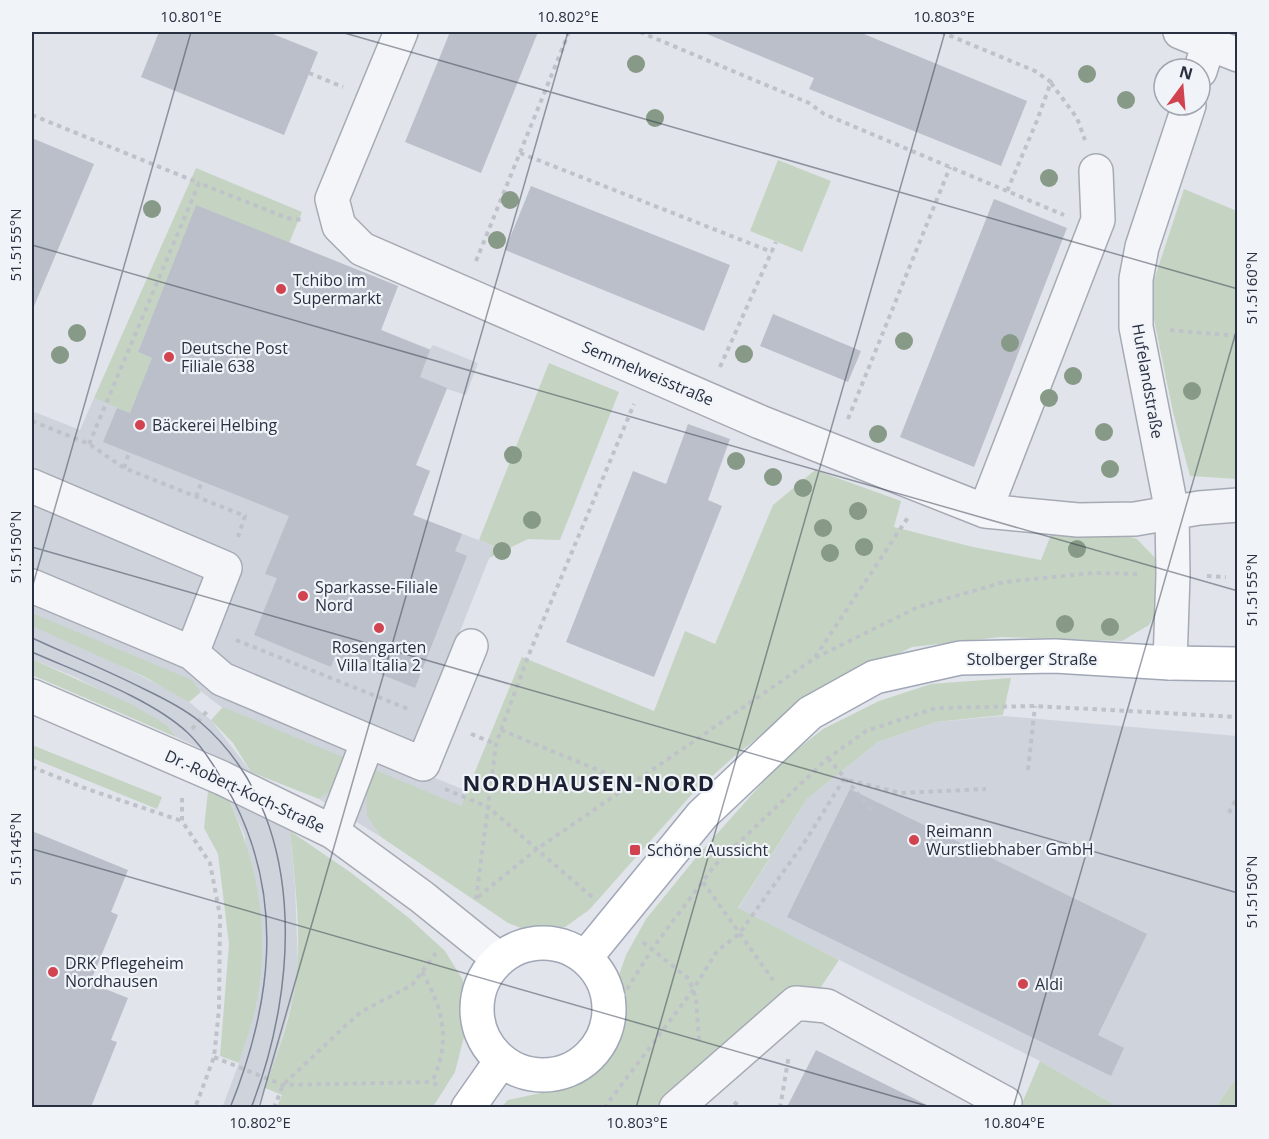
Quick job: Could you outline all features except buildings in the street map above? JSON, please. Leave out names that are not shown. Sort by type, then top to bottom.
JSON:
[{"type":"main road","name":"Stolberger Straße","points":[[585,958],[702,815],[801,720],[875,677],[960,658],[1055,656],[1170,663],[1238,664]]},
{"type":"main road","points":[[532,944],[551,944],[569,948],[585,958],[600,976],[608,997],[608,1020],[601,1042],[586,1060],[566,1071],[544,1076],[521,1072],[501,1061],[486,1043],[477,1022],[477,999],[484,977],[499,959],[514,949],[532,944]]},
{"type":"main road","points":[[469,1106],[501,1061]]},
{"type":"street","points":[[339,226],[332,199],[401,32]]},
{"type":"street","name":"Hufelandstraße","points":[[1170,663],[1173,575],[1172,512],[1136,327],[1136,279],[1142,247],[1190,126]]},
{"type":"street","points":[[985,511],[1098,220],[1096,171]]},
{"type":"street","name":"Semmelweisstraße","points":[[339,226],[362,249],[835,452],[985,511],[1078,520],[1135,519],[1199,508],[1238,505]]},
{"type":"street","points":[[32,486],[225,568],[192,653]]},
{"type":"street","points":[[32,585],[192,653],[222,679],[423,764],[471,646]]},
{"type":"street","name":"Dr.-Robert-Koch-Straße","points":[[32,696],[222,778],[333,832],[499,959]]},
{"type":"street","points":[[333,832],[368,741]]},
{"type":"street","points":[[676,1107],[796,1003],[827,1006],[1005,1103]]},
{"type":"path","points":[[475,264],[569,32]]},
{"type":"path","points":[[640,32],[809,103],[824,114],[1095,228]]},
{"type":"path","points":[[941,32],[1035,71],[1050,82],[1077,118],[1096,171]]},
{"type":"path","points":[[1007,191],[1050,89],[1050,82]]},
{"type":"path","points":[[32,115],[287,218],[339,226]]},
{"type":"path","points":[[520,153],[771,252]]},
{"type":"path","points":[[835,452],[950,167]]},
{"type":"path","points":[[89,444],[199,183]]},
{"type":"path","points":[[710,363],[720,367],[776,242]]},
{"type":"path","points":[[1136,327],[1238,336]]},
{"type":"path","points":[[477,897],[496,744],[527,659],[648,373]]},
{"type":"path","points":[[32,421],[89,444],[124,468],[245,516],[225,568]]},
{"type":"path","points":[[124,468],[129,453]]},
{"type":"path","points":[[196,497],[202,482]]},
{"type":"path","points":[[815,658],[926,488]]},
{"type":"path","points":[[236,640],[496,744]]},
{"type":"path","points":[[195,1107],[214,1057],[219,1009],[220,916],[210,863],[182,821],[183,762],[189,733],[211,706]]},
{"type":"path","points":[[1028,770],[1035,706]]},
{"type":"path","points":[[608,1020],[652,949],[715,866],[828,758],[866,731],[936,708],[1035,706],[1238,717]]},
{"type":"path","points":[[501,730],[632,784]]},
{"type":"path","points":[[828,758],[874,813]]},
{"type":"path","points":[[32,767],[87,789],[182,821]]},
{"type":"path","points":[[844,778],[900,793],[986,789]]},
{"type":"path","points":[[604,1107],[693,990],[717,951],[739,934],[806,840],[844,778]]},
{"type":"path","points":[[1229,813],[1238,795]]},
{"type":"path","points":[[488,807],[688,979],[696,998],[703,1084]]},
{"type":"path","points":[[274,1107],[283,1085],[361,1012],[412,985],[477,897],[537,849]]},
{"type":"path","points":[[703,882],[767,973],[796,1003]]},
{"type":"path","points":[[422,972],[433,992],[441,1016],[444,1047],[432,1082]]},
{"type":"path","points":[[214,1057],[283,1085],[432,1082],[469,1106]]},
{"type":"shaded area","points":[[196,205],[398,286],[381,330],[430,349],[433,345],[478,363],[466,395],[447,389],[426,440],[408,462],[430,471],[413,515],[494,546],[406,766],[467,791],[461,806],[367,816],[381,837],[319,799],[331,791],[190,683],[32,615],[32,411],[80,430],[94,398],[130,412],[151,358],[138,352]]},
{"type":"shaded area","points":[[32,626],[87,649],[183,697],[211,720],[251,772],[176,737],[167,725],[75,677],[32,659]]},
{"type":"shaded area","points":[[1003,716],[1237,736],[1237,1077],[1216,1107],[1118,1107],[1040,1061],[738,909],[807,799],[878,742],[936,722]]},
{"type":"shaded area","points":[[229,800],[290,831],[298,966],[293,998],[274,1065],[257,1107],[222,1108],[239,1063],[257,1003],[245,836]]},
{"type":"green space","points":[[778,160],[831,181],[802,252],[750,231]]},
{"type":"green space","points":[[196,168],[302,212],[289,243],[196,205],[138,352],[152,358],[130,413],[94,398]]},
{"type":"green space","points":[[1184,189],[1237,211],[1237,479],[1190,476],[1173,412],[1149,295]]},
{"type":"green space","points":[[549,363],[619,392],[560,540],[528,539],[489,558],[494,546],[479,540]]},
{"type":"green space","points":[[815,470],[901,501],[894,527],[973,547],[1041,560],[1054,527],[1113,532],[1137,539],[1159,562],[1162,600],[1149,625],[1122,641],[1001,637],[912,647],[812,696],[737,754],[693,793],[589,910],[565,927],[524,929],[508,923],[381,837],[367,816],[366,788],[375,770],[461,806],[522,657],[654,711],[685,631],[715,644],[773,505]]},
{"type":"green space","points":[[32,613],[192,680],[201,692],[189,702],[145,677],[32,626]]},
{"type":"green space","points":[[32,659],[131,704],[167,725],[176,737],[32,675]]},
{"type":"green space","points":[[1011,678],[1003,715],[936,722],[878,742],[807,799],[738,908],[839,960],[813,999],[661,1107],[500,1108],[508,1100],[541,1093],[592,1074],[610,1053],[626,1013],[618,978],[626,955],[646,919],[699,854],[781,762],[823,729],[879,701],[931,684]]},
{"type":"green space","points":[[223,707],[343,757],[331,791],[319,799],[251,772],[233,743],[211,720]]},
{"type":"green space","points":[[32,745],[162,797],[157,809],[32,758]]},
{"type":"green space","points":[[208,791],[229,800],[254,874],[262,923],[261,974],[255,1009],[239,1063],[220,1056],[229,944],[218,854],[204,828]]},
{"type":"green space","points":[[290,831],[350,872],[409,918],[445,951],[463,980],[466,1029],[455,1072],[433,1107],[277,1107],[282,1095],[265,1088],[289,1014],[297,969],[298,918]]},
{"type":"green space","points":[[1040,1061],[1118,1107],[1020,1108]]},
{"type":"green space","points":[[1237,1077],[1237,1107],[1216,1107]]},
{"type":"tram line","points":[[32,638],[130,682],[173,703],[193,716],[235,759],[260,804],[276,852],[284,904],[285,956],[279,1009],[267,1060],[251,1108]]},
{"type":"tram line","points":[[32,652],[114,687],[173,720],[201,748],[234,801],[250,839],[261,877],[266,916],[266,954],[263,993],[255,1031],[230,1108]]},
{"type":"place","name":"Tchibo im Supermarkt","points":[[281,289]]},
{"type":"place","name":"Deutsche Post Filiale 638","points":[[169,357]]},
{"type":"place","name":"Bäckerei Helbing","points":[[140,425]]},
{"type":"place","name":"Sparkasse-Filiale Nord","points":[[303,596]]},
{"type":"place","name":"Rosengarten Villa Italia 2","points":[[379,628]]},
{"type":"place","name":"Reimann Wurstliebhaber GmbH","points":[[914,840]]},
{"type":"place","name":"Schöne Aussicht","points":[[635,850]]},
{"type":"place","name":"DRK Pflegeheim Nordhausen","points":[[53,972]]},
{"type":"place","name":"Aldi","points":[[1023,984]]},
{"type":"district","name":"NORDHAUSEN-NORD","points":[[589,783]]}]
